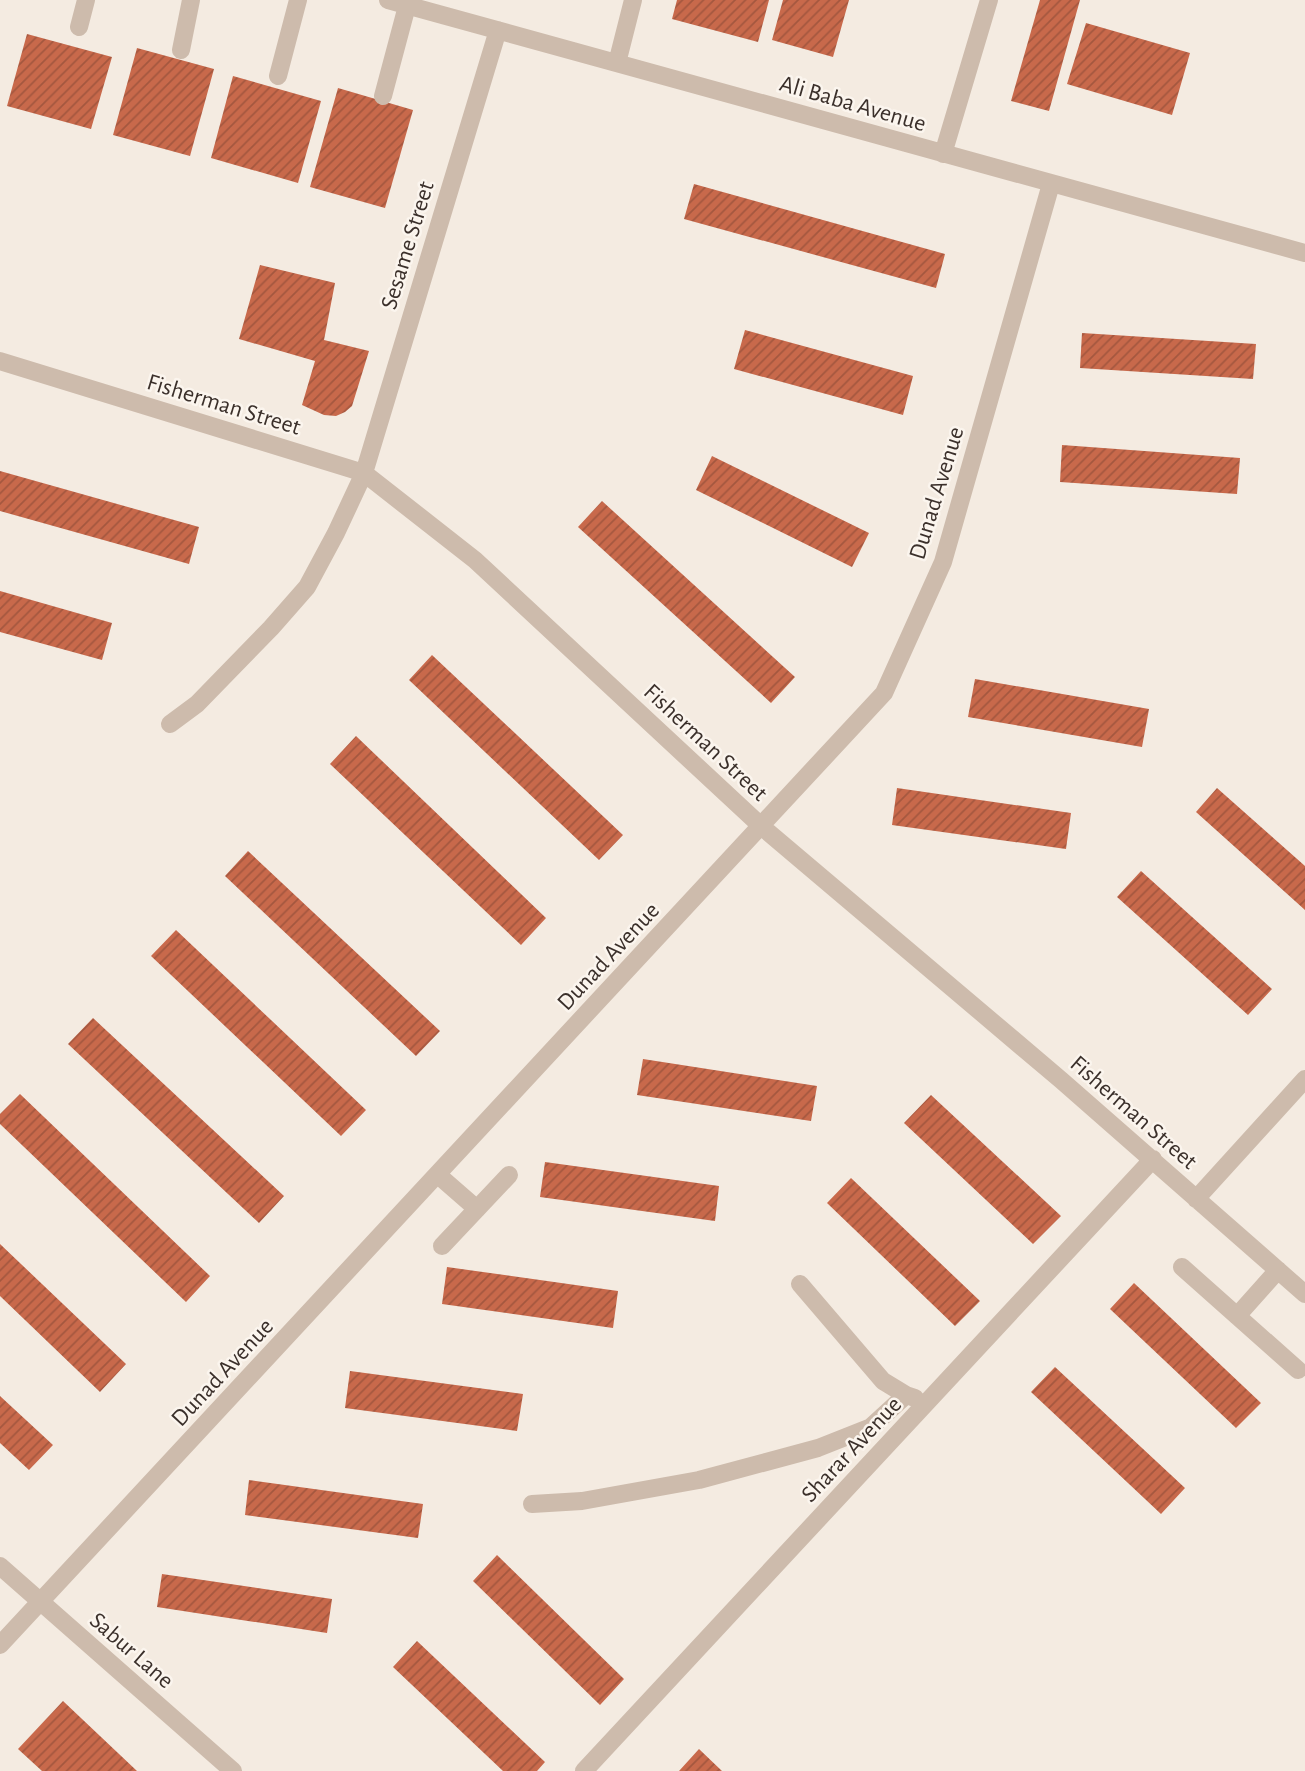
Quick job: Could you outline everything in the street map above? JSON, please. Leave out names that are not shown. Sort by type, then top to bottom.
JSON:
[{"type":"street","points":[[79,27],[86,0]]},
{"type":"street","points":[[181,50],[191,0]]},
{"type":"street","points":[[278,76],[298,0]]},
{"type":"street","name":"Ali Baba Avenue","points":[[387,0],[1305,253]]},
{"type":"street","points":[[617,62],[633,0]]},
{"type":"street","points":[[943,154],[989,0]]},
{"type":"street","points":[[383,96],[407,6]]},
{"type":"street","name":"Sesame Street","points":[[170,724],[197,704],[307,587],[336,533],[364,473],[498,30]]},
{"type":"street","name":"Dunad Avenue","points":[[0,1645],[884,693],[943,562],[1051,184]]},
{"type":"street","name":"Fisherman Street","points":[[0,361],[364,473],[475,560],[761,826],[1153,1159],[1305,1294]]},
{"type":"street","points":[[1196,1199],[1305,1079]]},
{"type":"street","name":"Sharar Avenue","points":[[584,1771],[1153,1159]]},
{"type":"street","points":[[438,1175],[477,1209]]},
{"type":"street","points":[[442,1246],[509,1175]]},
{"type":"street","points":[[1182,1267],[1298,1370]]},
{"type":"street","points":[[1237,1315],[1278,1270]]},
{"type":"street","points":[[800,1284],[883,1381],[906,1395],[928,1402]]},
{"type":"street","points":[[532,1504],[582,1501],[699,1480],[818,1448],[871,1427],[906,1395]]},
{"type":"street","name":"Sabur Lane","points":[[0,1566],[233,1771]]},
{"type":"building","points":[[677,0],[769,0],[758,42],[672,19]]},
{"type":"building","points":[[783,0],[849,0],[833,57],[772,40]]},
{"type":"building","points":[[1040,0],[1080,0],[1049,111],[1011,101]]},
{"type":"building","points":[[1086,23],[1190,53],[1172,115],[1067,84]]},
{"type":"building","points":[[27,34],[112,57],[91,129],[7,106]]},
{"type":"building","points":[[137,48],[214,69],[190,156],[113,135]]},
{"type":"building","points":[[233,76],[321,101],[298,183],[211,158]]},
{"type":"building","points":[[338,88],[413,110],[385,208],[310,187]]},
{"type":"building","points":[[694,184],[945,254],[936,288],[684,219]]},
{"type":"building","points":[[260,265],[335,283],[324,340],[369,351],[352,406],[345,412],[336,416],[324,415],[302,405],[315,361],[239,339]]},
{"type":"building","points":[[745,330],[913,376],[903,415],[734,369]]},
{"type":"building","points":[[1082,333],[1256,344],[1253,379],[1080,368]]},
{"type":"building","points":[[1062,445],[1240,458],[1237,494],[1060,482]]},
{"type":"building","points":[[712,456],[869,533],[852,567],[696,490]]},
{"type":"building","points":[[0,471],[199,527],[189,564],[0,511]]},
{"type":"building","points":[[602,501],[795,677],[771,703],[578,527]]},
{"type":"building","points":[[0,591],[112,623],[102,660],[0,632]]},
{"type":"building","points":[[432,655],[623,835],[599,860],[409,680]]},
{"type":"building","points":[[975,679],[1149,709],[1142,747],[968,717]]},
{"type":"building","points":[[356,736],[546,918],[521,945],[330,764]]},
{"type":"building","points":[[897,788],[1071,813],[1066,849],[892,825]]},
{"type":"building","points":[[1217,788],[1305,866],[1305,910],[1196,812]]},
{"type":"building","points":[[248,851],[440,1031],[416,1056],[225,876]]},
{"type":"building","points":[[1141,871],[1272,989],[1248,1015],[1117,897]]},
{"type":"building","points":[[176,930],[366,1110],[341,1136],[151,956]]},
{"type":"building","points":[[93,1018],[284,1196],[259,1223],[68,1044]]},
{"type":"building","points":[[643,1059],[817,1086],[811,1121],[637,1095]]},
{"type":"building","points":[[20,1094],[210,1276],[186,1302],[0,1124],[0,1114]]},
{"type":"building","points":[[931,1095],[1061,1216],[1033,1244],[904,1123]]},
{"type":"building","points":[[545,1162],[719,1186],[715,1221],[540,1197]]},
{"type":"building","points":[[851,1178],[980,1301],[955,1326],[827,1203]]},
{"type":"building","points":[[0,1244],[126,1364],[100,1392],[0,1296]]},
{"type":"building","points":[[447,1267],[618,1291],[613,1328],[442,1304]]},
{"type":"building","points":[[1134,1283],[1261,1403],[1236,1428],[1110,1309]]},
{"type":"building","points":[[1055,1367],[1185,1488],[1161,1514],[1031,1392]]},
{"type":"building","points":[[350,1371],[523,1394],[517,1431],[345,1408]]},
{"type":"building","points":[[0,1396],[53,1445],[29,1470],[0,1443]]},
{"type":"building","points":[[249,1480],[423,1504],[418,1538],[245,1515]]},
{"type":"building","points":[[497,1555],[624,1679],[600,1705],[473,1581]]},
{"type":"building","points":[[162,1574],[332,1599],[327,1633],[157,1607]]},
{"type":"building","points":[[417,1641],[545,1762],[537,1771],[503,1771],[393,1667]]},
{"type":"building","points":[[63,1701],[137,1771],[42,1771],[18,1749]]},
{"type":"building","points":[[699,1749],[722,1771],[679,1771]]}]
